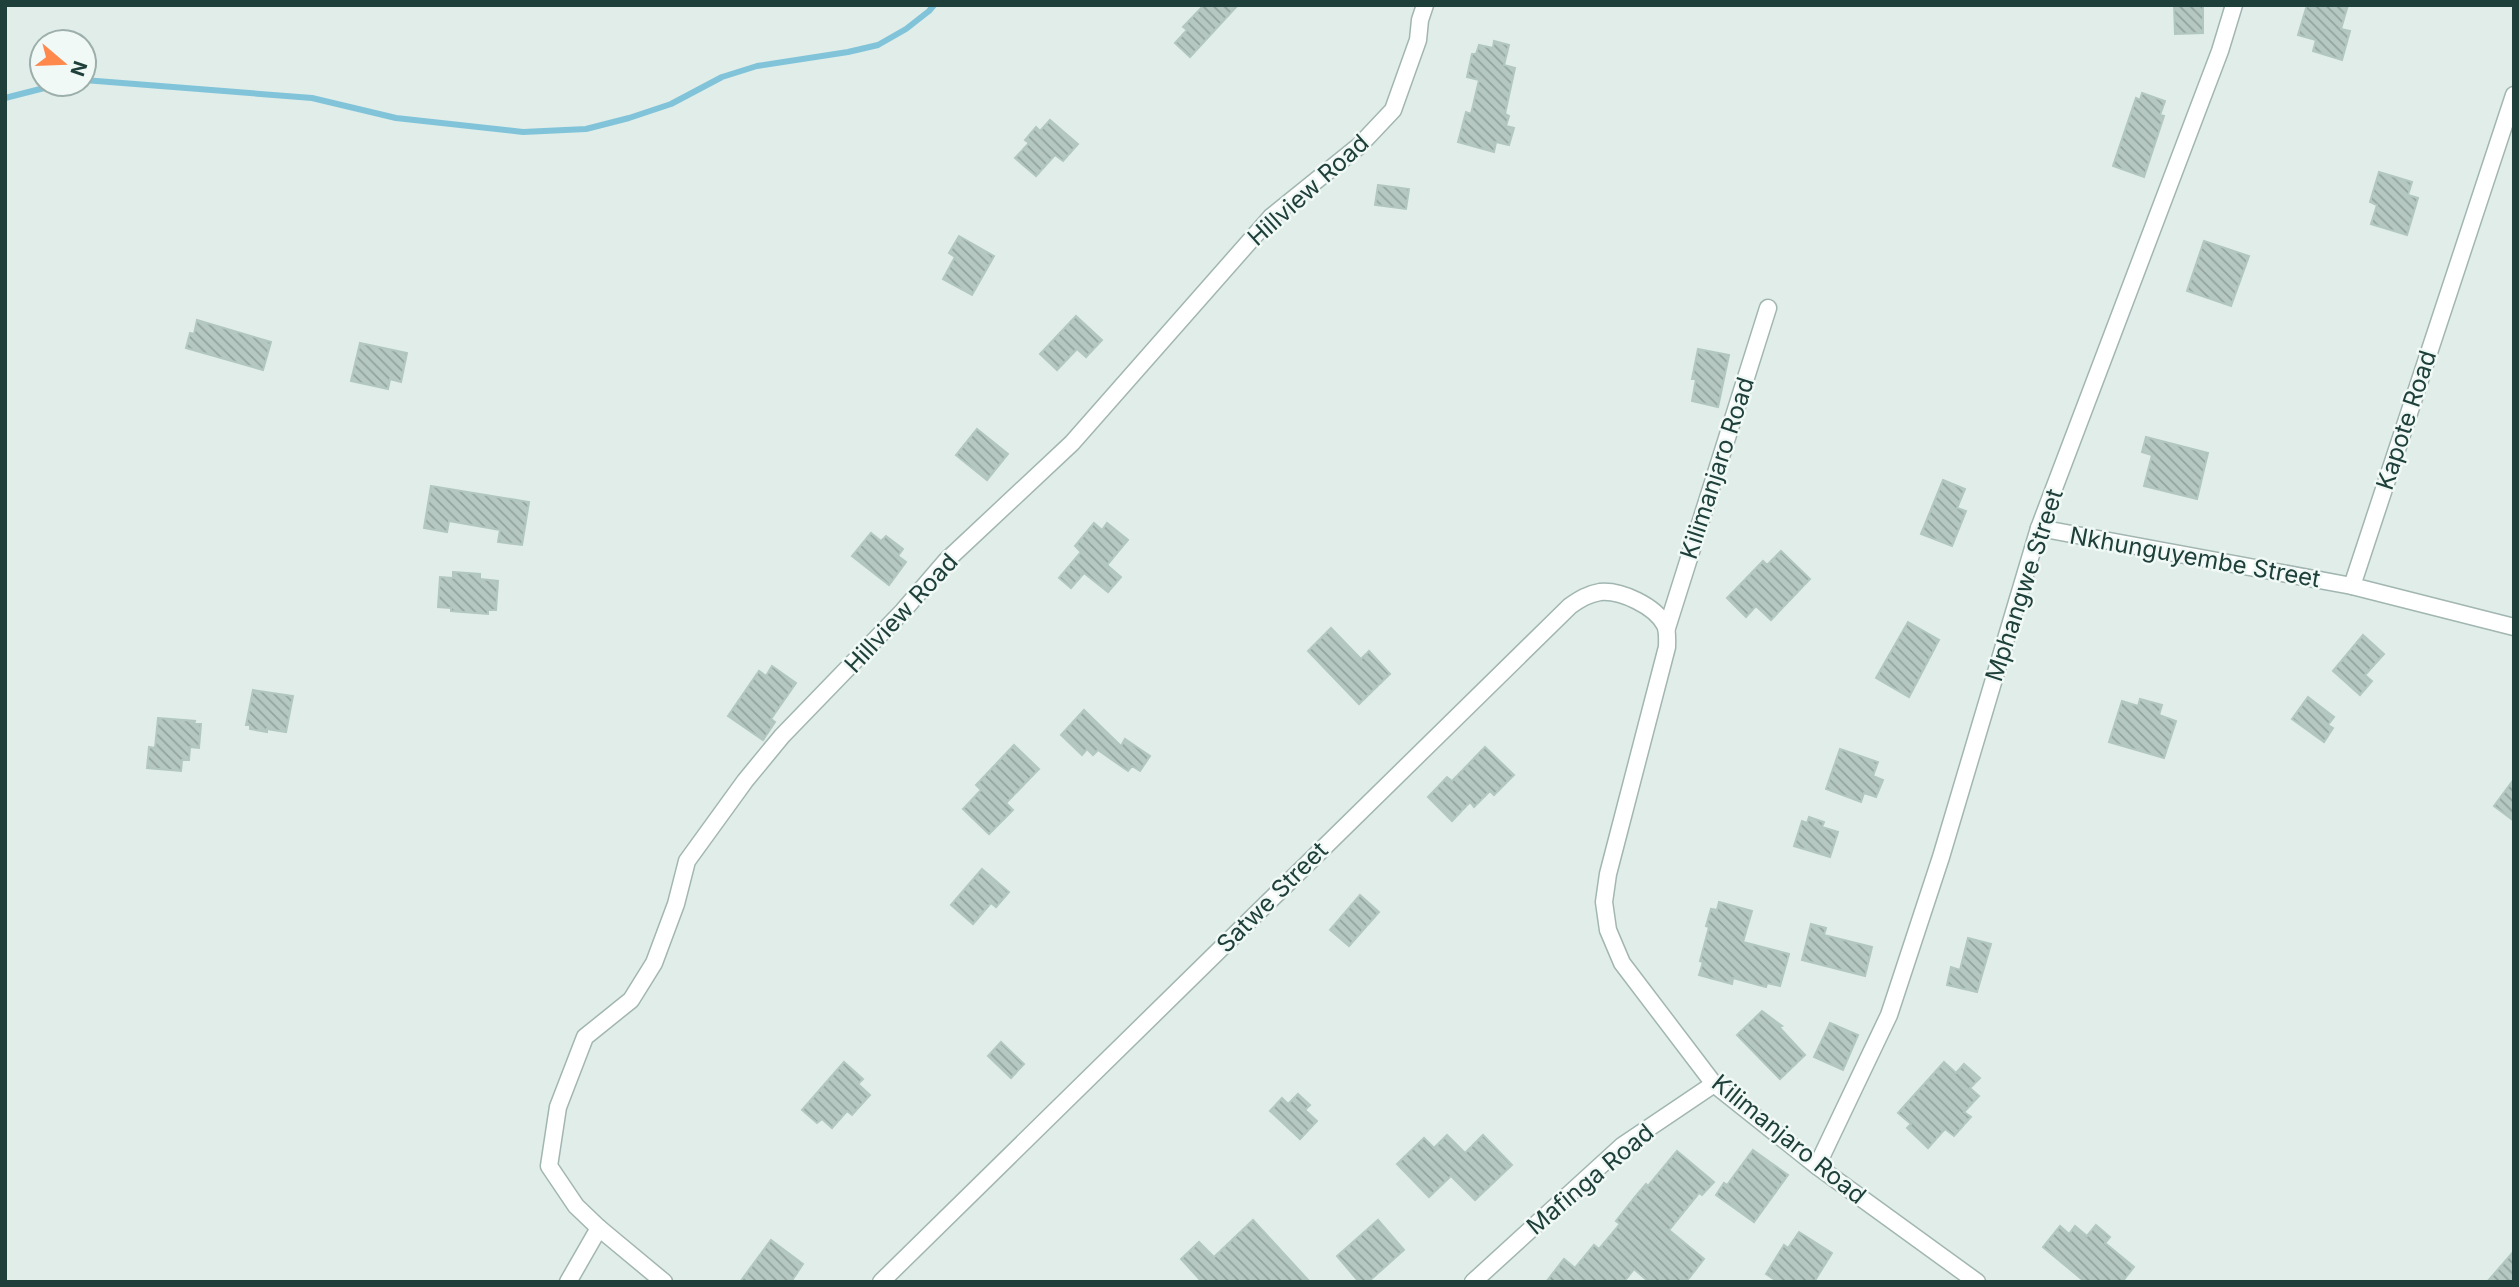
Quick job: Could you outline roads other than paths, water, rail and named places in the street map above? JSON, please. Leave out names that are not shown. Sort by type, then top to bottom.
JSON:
[{"type":"street","name":"Hillview Road","points":[[599,1228],[576,1206],[549,1166],[558,1107],[585,1037],[631,1000],[654,963],[676,904],[687,861],[744,781],[782,736],[894,620],[946,561],[1072,443],[1271,217],[1359,146],[1393,110],[1418,40],[1425,5]]},
{"type":"street","name":"Mphangwe Street","points":[[1817,1166],[1889,1015],[1941,857],[2039,528],[2215,64],[2234,5]]},
{"type":"street","name":"Kapote Road","points":[[2352,586],[2514,95]]},
{"type":"street","name":"Kilimanjaro Road","points":[[1768,307],[1667,628],[1667,647],[1608,874],[1604,902],[1608,930],[1622,963],[1714,1084],[1817,1166],[1977,1282]]},
{"type":"street","name":"Nkhunguyembe Street","points":[[2039,528],[2352,586]]},
{"type":"street","points":[[2352,586],[2514,627]]},
{"type":"street","name":"Satwe Street","points":[[881,1282],[1570,606],[1585,595],[1603,592],[1635,600],[1657,612],[1667,628]]},
{"type":"street","name":"Mafinga Road","points":[[1473,1282],[1622,1146],[1714,1084]]},
{"type":"street","points":[[568,1282],[599,1228],[664,1282]]},
{"type":"waterway","points":[[98,81],[312,98],[396,118],[523,132],[586,129],[671,104],[722,77],[757,66],[878,45],[906,29],[934,5]]},
{"type":"waterway","points":[[5,98],[28,92]]}]
